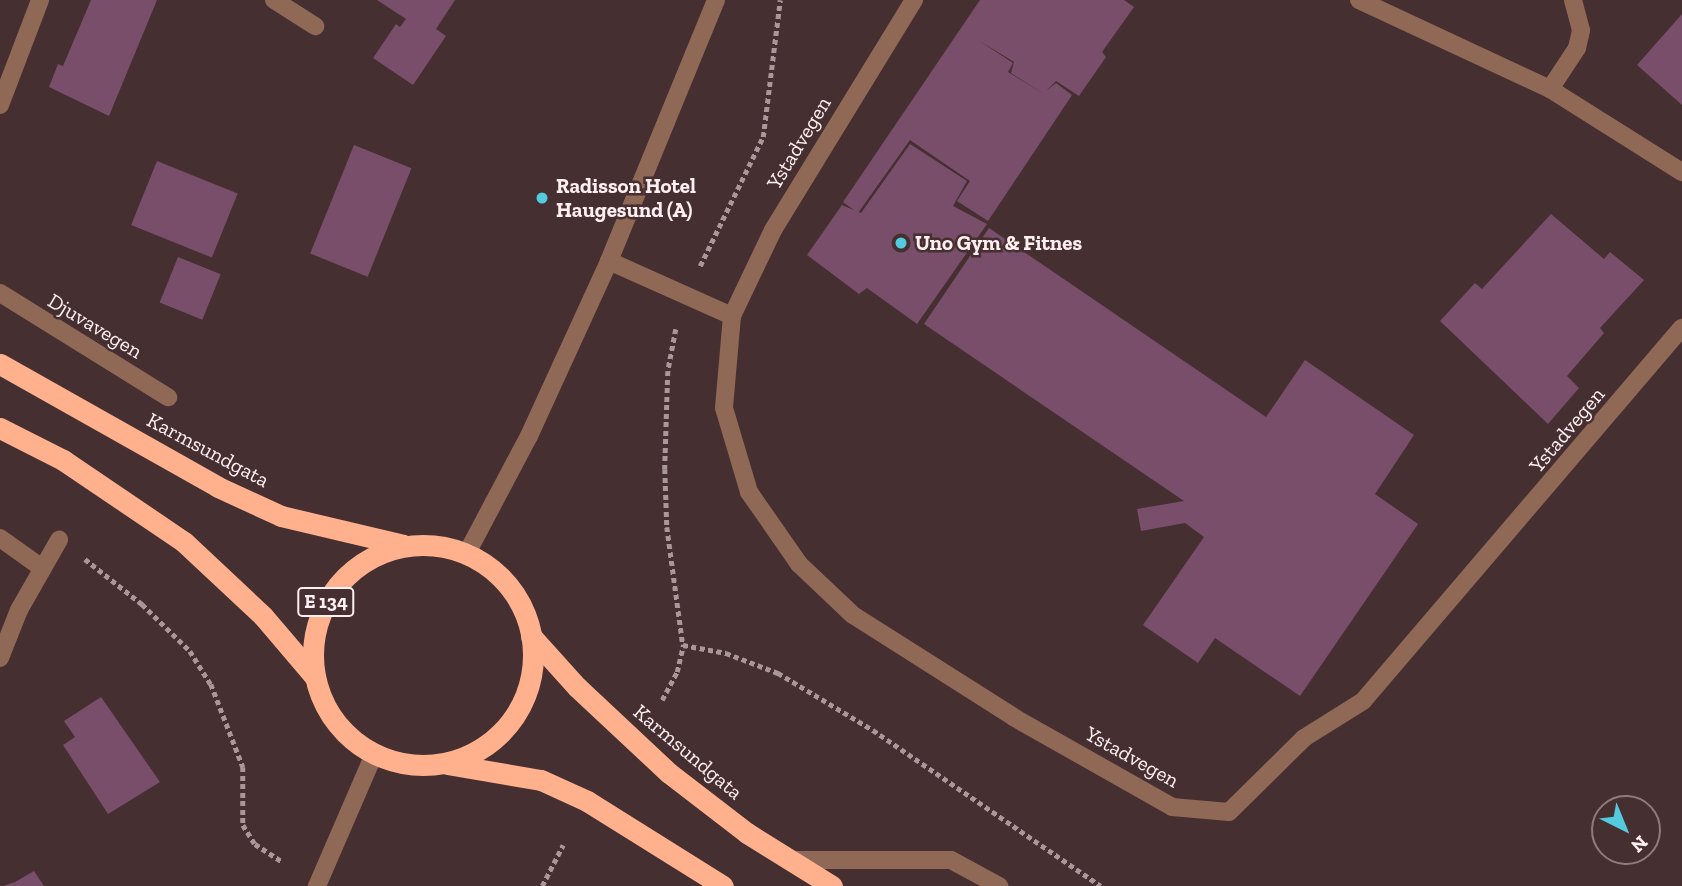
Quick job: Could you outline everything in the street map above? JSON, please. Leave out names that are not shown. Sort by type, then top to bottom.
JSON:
[{"type":"highway","name":"Karmsundgata","points":[[0,364],[218,487],[282,516],[406,546]]},
{"type":"highway","name":"E 134","points":[[0,428],[63,460],[184,542],[263,616],[315,677],[336,722],[374,754],[419,765],[442,763],[465,756],[505,728],[529,685],[531,636],[516,595],[501,577],[467,553],[426,545],[406,546],[352,570],[327,600],[314,637],[315,677]]},
{"type":"highway","name":"Karmsundgata","points":[[531,636],[576,687],[669,774],[831,886]]},
{"type":"highway","name":"E 134","points":[[442,763],[541,780],[587,801],[723,886]]},
{"type":"street","points":[[0,105],[40,0]]},
{"type":"street","points":[[274,0],[315,26]]},
{"type":"street","points":[[467,553],[529,436],[609,261],[716,0]]},
{"type":"street","name":"Ystadvegen","points":[[915,0],[773,230],[732,316],[724,408],[749,492],[799,564],[853,615],[1015,718],[1172,807],[1229,812],[1304,738],[1363,701],[1682,328]]},
{"type":"street","points":[[1359,0],[1550,89],[1682,172]]},
{"type":"street","points":[[1550,89],[1577,48],[1581,30],[1573,0]]},
{"type":"street","points":[[609,261],[732,316]]},
{"type":"street","name":"Djuvavegen","points":[[0,293],[168,397]]},
{"type":"street","points":[[0,538],[42,568]]},
{"type":"street","points":[[0,658],[19,610],[60,540]]},
{"type":"street","points":[[317,886],[374,754]]},
{"type":"street","points":[[791,860],[951,860],[999,886]]},
{"type":"path","points":[[662,700],[677,672],[683,645],[667,527],[665,468],[668,371],[685,296],[763,137],[780,0]]},
{"type":"path","points":[[60,540],[142,604],[190,651],[211,684],[243,767],[243,825],[255,844],[283,862]]},
{"type":"path","points":[[683,645],[726,653],[779,673],[873,730],[1101,886]]},
{"type":"path","points":[[542,886],[563,845]]},
{"type":"building","points":[[91,0],[157,0],[109,116],[49,87],[58,64],[63,66]]},
{"type":"building","points":[[377,0],[455,0],[436,29],[446,36],[413,85],[373,58],[396,24],[400,27],[406,19]]},
{"type":"building","points":[[980,0],[1124,0],[1134,7],[1102,52],[1106,57],[1079,96],[1056,81],[1046,91],[1056,83],[1072,95],[988,221],[957,201],[970,181],[910,140],[858,213],[843,202]],"holes":[[[978,40],[1014,62],[1011,73],[1044,94],[1008,72],[1013,63]]]},
{"type":"building","points":[[1682,14],[1682,105],[1637,65]]},
{"type":"building","points":[[910,144],[967,181],[953,206],[987,224],[917,324],[867,288],[859,294],[807,255],[842,205],[861,213]]},
{"type":"building","points":[[354,145],[411,168],[368,277],[310,253]]},
{"type":"building","points":[[157,161],[238,194],[212,258],[131,225]]},
{"type":"building","points":[[1551,214],[1604,259],[1610,252],[1644,280],[1600,328],[1604,333],[1567,376],[1579,388],[1548,424],[1440,321],[1475,283],[1482,289]]},
{"type":"building","points":[[989,228],[1266,417],[1305,360],[1414,435],[1375,494],[1418,524],[1300,696],[1215,638],[1198,663],[1143,625],[1204,537],[1185,523],[1141,531],[1137,509],[1184,501],[924,324]]},
{"type":"building","points":[[178,257],[221,274],[202,320],[160,302]]},
{"type":"building","points":[[101,697],[160,782],[108,814],[63,745],[75,737],[64,721]]},
{"type":"building","points":[[34,871],[44,886],[3,886],[15,882]]},
{"type":"place","name":"Radisson Hotel Haugesund (A)","points":[[542,198]]},
{"type":"place","name":"Uno Gym & Fitnes","points":[[901,243]]}]
